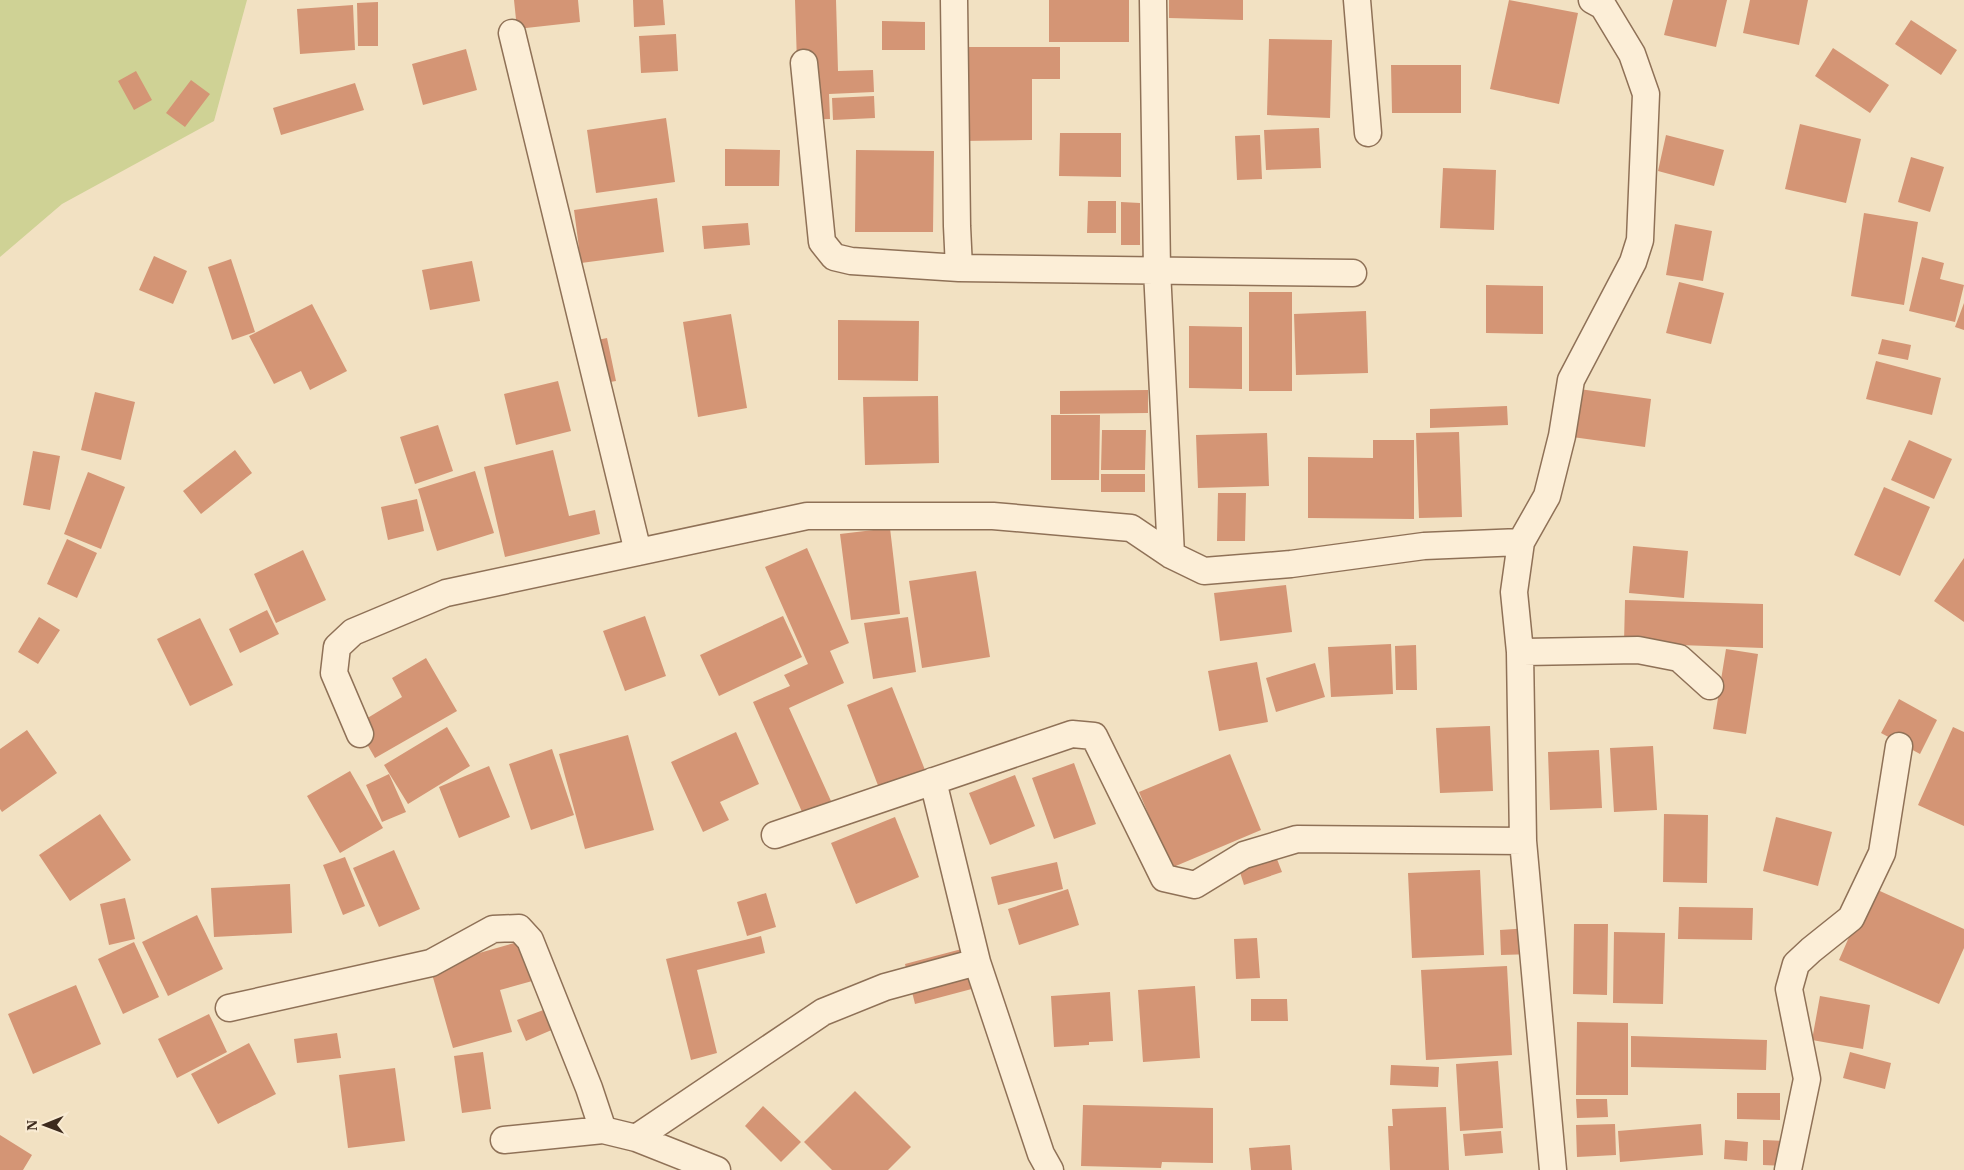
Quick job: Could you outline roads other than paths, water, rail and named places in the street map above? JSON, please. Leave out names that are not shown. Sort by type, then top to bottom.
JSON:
[{"type":"street","points":[[954,0],[959,268]]},
{"type":"street","points":[[1153,0],[1157,270],[1171,555]]},
{"type":"street","points":[[1358,0],[1368,133]]},
{"type":"street","points":[[1553,1170],[1523,841],[1520,652],[1514,592],[1521,542],[1547,496],[1562,436],[1571,380],[1633,262],[1640,240],[1646,94],[1632,54],[1603,6],[1592,0]]},
{"type":"street","points":[[512,33],[638,552]]},
{"type":"street","points":[[804,63],[822,242],[834,256],[851,261],[959,268],[1353,273]]},
{"type":"street","points":[[360,734],[334,673],[337,647],[353,632],[446,593],[808,516],[993,516],[1131,528],[1171,555],[1204,571],[1291,564],[1424,546],[1521,542]]},
{"type":"street","points":[[1520,652],[1638,650],[1679,658],[1710,686]]},
{"type":"street","points":[[775,835],[1072,734],[1094,736],[1164,878],[1195,886],[1244,855],[1297,839],[1523,841]]},
{"type":"street","points":[[1788,1170],[1807,1079],[1789,989],[1796,964],[1851,918],[1882,853],[1899,746]]},
{"type":"street","points":[[933,781],[977,962],[1041,1154],[1050,1170]]},
{"type":"street","points":[[229,1008],[431,963],[493,929],[519,928],[530,940],[590,1088],[603,1130]]},
{"type":"street","points":[[636,1138],[823,1012],[885,987],[977,962]]},
{"type":"street","points":[[504,1140],[603,1130],[636,1138],[717,1170]]}]
